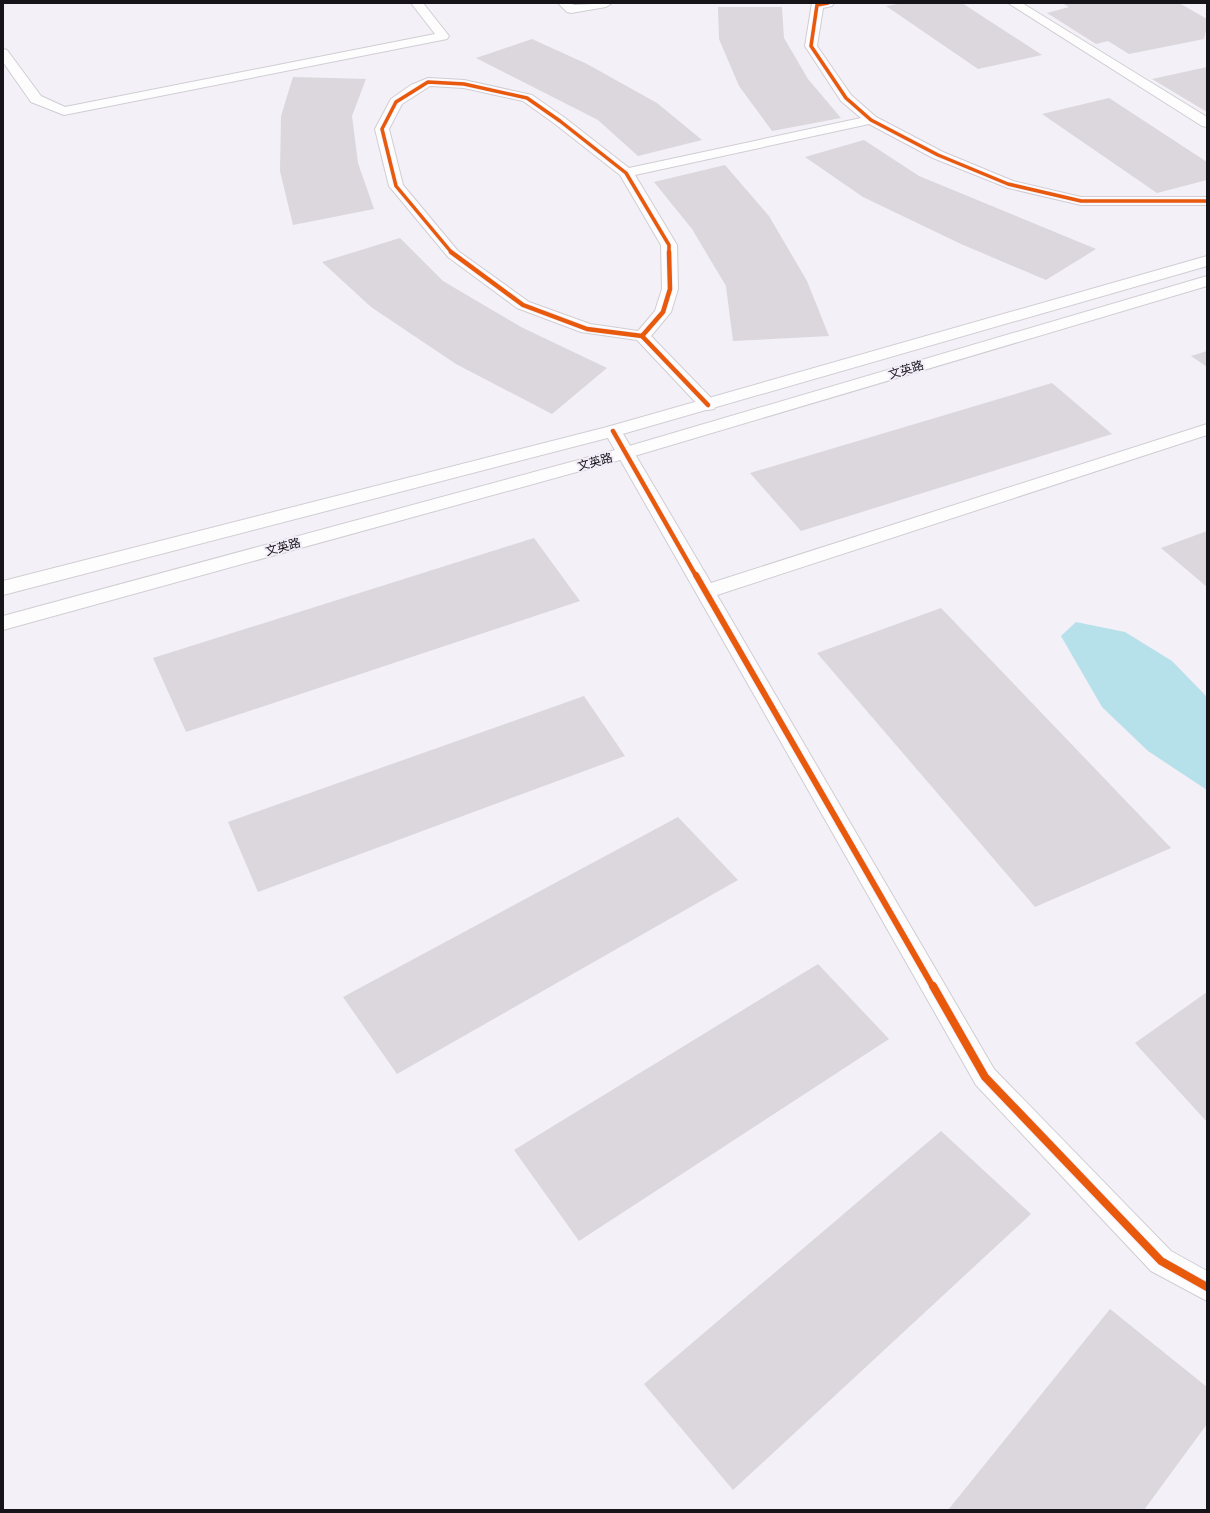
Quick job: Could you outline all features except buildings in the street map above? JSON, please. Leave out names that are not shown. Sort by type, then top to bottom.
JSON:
[{"type":"street","points":[[3,53],[36,99],[64,111],[443,36],[417,3]]},
{"type":"street","points":[[564,3],[571,9],[606,3]]},
{"type":"street","points":[[828,3],[817,5],[811,46],[846,98],[871,120],[938,155],[1008,184],[1081,200],[1145,202],[1207,201]]},
{"type":"street","points":[[1014,3],[1207,124]]},
{"type":"street","points":[[642,336],[662,312],[670,289],[669,245],[646,210],[626,172],[560,121],[527,98],[464,84],[428,82],[416,88],[396,102],[382,129],[396,186],[453,254],[523,305],[588,329],[642,336],[708,405]]},
{"type":"street","points":[[626,172],[871,120]]},
{"type":"street","name":"文英路","points":[[3,588],[613,431],[1207,261]]},
{"type":"street","name":"文英路","points":[[3,623],[625,454],[1207,281]]},
{"type":"street","points":[[705,592],[1207,429]]},
{"type":"street","points":[[613,431],[985,1078],[1161,1261],[1207,1287]]},
{"type":"water","points":[[1076,622],[1125,632],[1172,661],[1207,697],[1207,790],[1148,751],[1102,707],[1061,636]]},
{"type":"cycle path","points":[[828,3],[817,5],[811,46],[846,98],[871,120],[938,155],[1008,184],[1081,201],[1207,201]]},
{"type":"cycle path","points":[[642,336],[663,312],[670,289],[669,245],[646,209],[626,173],[560,121],[527,98],[464,84],[428,82],[416,88],[396,102],[382,129],[396,186],[453,254],[523,305],[587,329],[642,336],[708,405]]},
{"type":"cycle path","points":[[613,431],[985,1077],[1161,1261],[1207,1287]]}]
